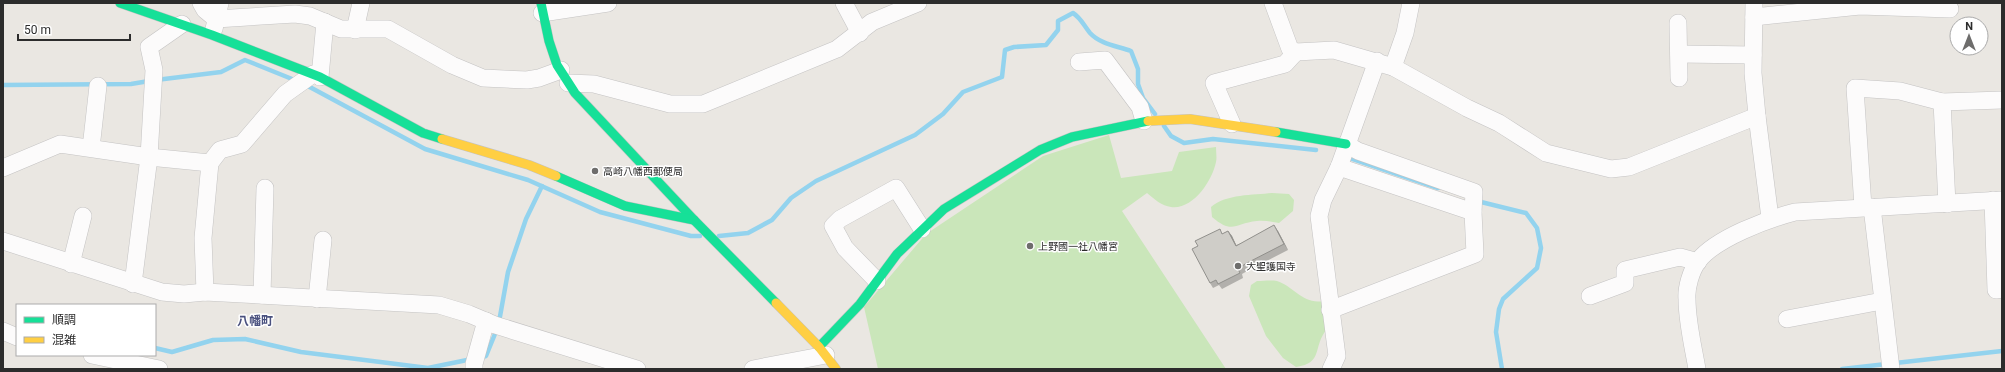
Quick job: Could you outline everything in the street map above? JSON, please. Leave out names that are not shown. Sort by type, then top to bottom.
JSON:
[{"type":"street","points":[[120,3],[182,24],[214,27],[289,8],[341,29],[388,29],[452,66],[483,78],[527,80],[565,77],[670,104],[703,104],[837,49],[860,33],[872,22],[918,3]]},
{"type":"street","points":[[201,3],[214,27],[317,76],[423,133],[529,165],[625,206],[694,220]]},
{"type":"street","points":[[214,27],[220,3]]},
{"type":"street","points":[[355,30],[361,3]]},
{"type":"street","points":[[608,3],[541,8],[548,41],[565,77],[575,93],[829,361]]},
{"type":"street","points":[[844,3],[860,33]]},
{"type":"street","points":[[1273,3],[1290,49],[1296,52],[1334,50],[1377,61],[1393,67],[1467,108],[1499,123],[1546,153],[1611,169],[1629,167],[1757,116]]},
{"type":"street","points":[[1393,67],[1405,33],[1411,3]]},
{"type":"street","points":[[1770,218],[1753,73],[1754,10],[1860,6],[1950,8]]},
{"type":"street","points":[[317,76],[325,22]]},
{"type":"street","points":[[1678,23],[1679,78]]},
{"type":"street","points":[[134,284],[149,157],[154,70],[149,47],[182,24]]},
{"type":"street","points":[[1232,124],[1214,83],[1285,64],[1296,52]]},
{"type":"street","points":[[1679,54],[1753,55]]},
{"type":"street","points":[[1079,62],[1105,60],[1140,107],[1144,121]]},
{"type":"street","points":[[1331,369],[1337,356],[1319,216],[1323,200],[1339,167],[1377,61]]},
{"type":"street","points":[[205,292],[204,238],[210,163],[220,150],[242,144],[285,94],[317,76]]},
{"type":"street","points":[[91,148],[98,86]]},
{"type":"street","points":[[1891,369],[1867,207],[1855,88],[1900,91],[1942,102],[2002,100]]},
{"type":"street","points":[[1942,102],[1947,204]]},
{"type":"street","points":[[829,361],[860,304],[897,254],[944,209],[1040,150],[1072,137],[1144,121],[1190,119],[1232,124],[1346,144],[1358,151],[1474,192],[1473,212],[1475,254],[1330,310]]},
{"type":"street","points":[[3,168],[60,144],[149,157],[210,163]]},
{"type":"street","points":[[1339,167],[1473,212]]},
{"type":"street","points":[[262,295],[265,188]]},
{"type":"street","points":[[877,281],[845,248],[833,226],[840,219],[896,188],[922,229]]},
{"type":"street","points":[[1696,369],[1687,299],[1688,285],[1698,262],[1708,252],[1732,237],[1770,218],[1795,212],[1997,200],[1996,290],[2002,289]]},
{"type":"street","points":[[71,264],[83,216]]},
{"type":"street","points":[[317,299],[323,240]]},
{"type":"street","points":[[3,241],[162,292],[184,294],[205,292],[439,305],[637,369]]},
{"type":"street","points":[[1590,296],[1625,283],[1625,270],[1680,257],[1698,262]]},
{"type":"street","points":[[1787,319],[1882,301]]},
{"type":"street","points":[[474,369],[474,364],[486,321]]},
{"type":"street","points":[[3,331],[16,336]]},
{"type":"street","points":[[97,356],[159,369]]},
{"type":"street","points":[[753,369],[829,361]]},
{"type":"green space","name":"上野國一社八幡宮","points":[[1109,135],[1121,178],[1172,171],[1179,152],[1216,147],[1214,170],[1200,193],[1187,204],[1179,207],[1171,207],[1161,204],[1147,193],[1122,211],[1226,369],[878,369],[864,307],[926,234],[1043,156]]},
{"type":"green space","points":[[1272,193],[1289,194],[1294,200],[1293,211],[1279,223],[1260,221],[1230,227],[1225,226],[1212,217],[1211,207],[1224,200],[1232,197]]},
{"type":"green space","points":[[1257,281],[1277,281],[1283,283],[1304,298],[1323,301],[1327,329],[1311,362],[1296,367],[1283,358],[1266,336],[1249,296],[1251,285]]},
{"type":"building","points":[[1274,225],[1284,244],[1245,264],[1238,269],[1240,273],[1218,284],[1216,280],[1210,283],[1192,249],[1198,246],[1195,241],[1220,229],[1222,234],[1228,231],[1236,246]]},
{"type":"waterway","points":[[719,236],[748,233],[772,220],[791,198],[816,181],[915,135],[943,114],[963,92],[1002,77],[1005,50],[1014,47],[1046,45],[1058,30],[1058,21],[1073,13],[1094,37],[1109,44],[1131,51],[1138,69],[1138,84],[1143,98],[1155,114]]},
{"type":"waterway","points":[[156,80],[221,72],[245,60],[297,81]]},
{"type":"waterway","points":[[3,85],[131,84],[149,81]]},
{"type":"waterway","points":[[306,85],[425,149],[528,180],[600,212],[691,236],[700,236]]},
{"type":"waterway","points":[[1164,126],[1171,136],[1184,143],[1213,139],[1316,150]]},
{"type":"waterway","points":[[1347,157],[1438,188]]},
{"type":"waterway","points":[[499,322],[508,272],[526,219],[542,186]]},
{"type":"waterway","points":[[1477,201],[1526,213],[1537,228],[1541,248],[1537,268],[1503,299],[1499,309],[1496,332],[1502,369]]},
{"type":"waterway","points":[[479,358],[486,356],[497,329]]},
{"type":"waterway","points":[[156,348],[172,352],[213,340],[245,339],[301,352],[428,368],[472,359]]},
{"type":"waterway","points":[[1842,369],[2002,351]]},
{"type":"traffic: fast","points":[[120,3],[212,35],[320,77],[423,133],[442,139]]},
{"type":"traffic: fast","points":[[541,3],[549,41],[557,65],[575,93],[694,220],[776,303]]},
{"type":"traffic: fast","points":[[819,347],[860,304],[897,254],[944,209],[1040,150],[1072,137],[1148,121]]},
{"type":"traffic: fast","points":[[1276,132],[1346,144]]},
{"type":"traffic: fast","points":[[556,176],[625,206],[694,220]]},
{"type":"traffic: slow","points":[[1148,121],[1190,119],[1276,132]]},
{"type":"traffic: slow","points":[[442,139],[529,165],[556,176]]},
{"type":"traffic: slow","points":[[776,303],[819,347],[836,369]]},
{"type":"place","name":"高崎八幡西郵便局","points":[[595,171]]},
{"type":"place","name":"上野國一社八幡宮","points":[[1030,246]]},
{"type":"place","name":"大聖護国寺","points":[[1238,266]]},
{"type":"district","name":"八幡町","points":[[255,321]]}]
